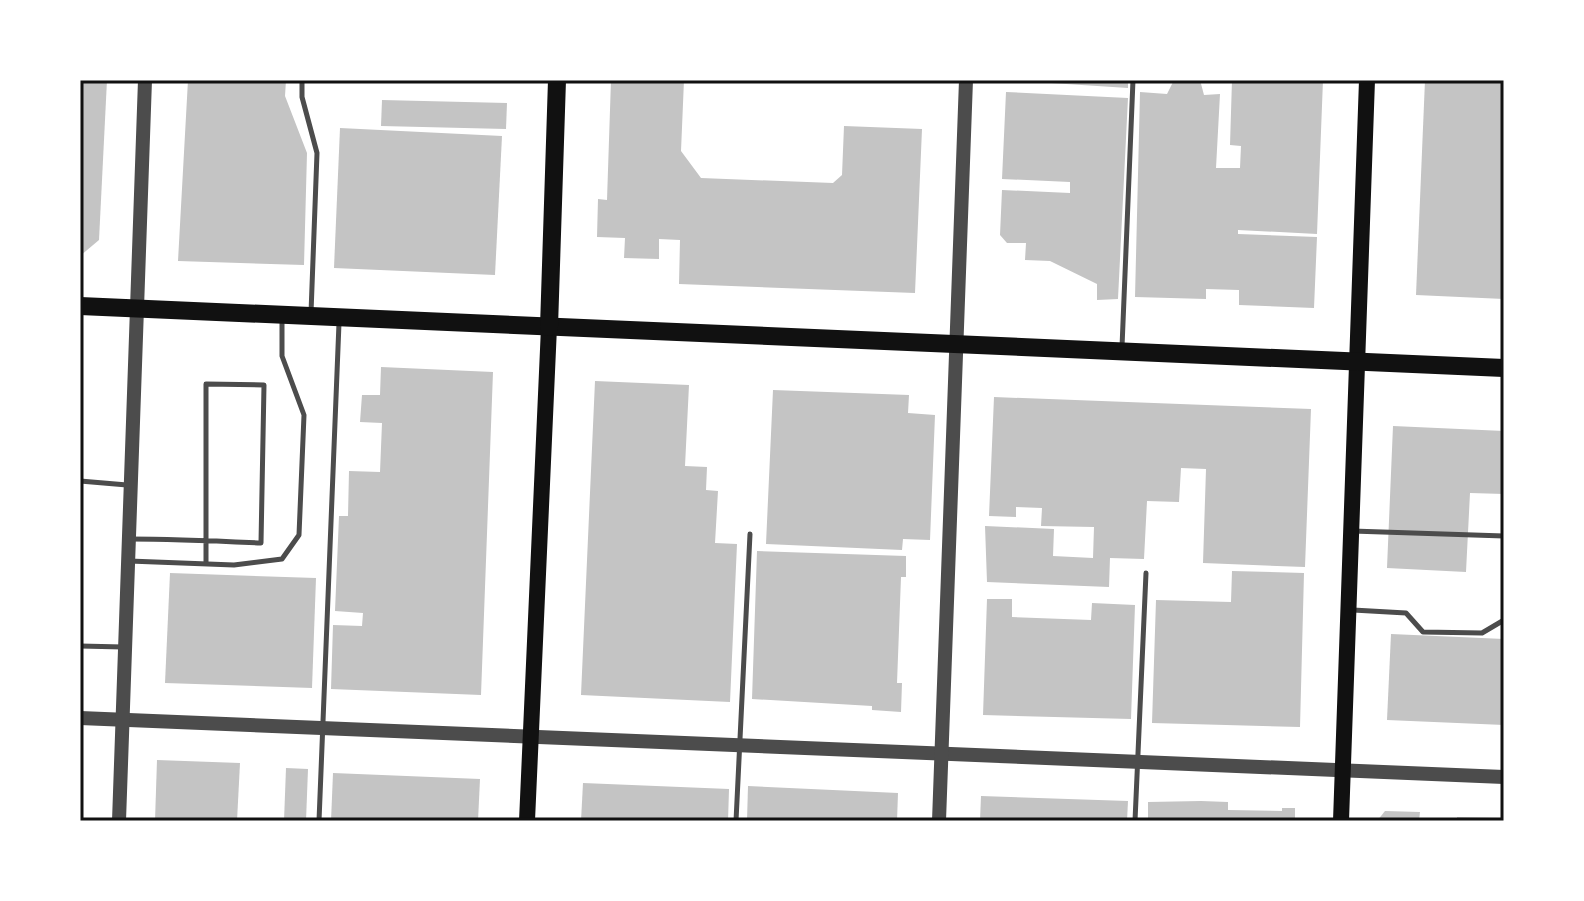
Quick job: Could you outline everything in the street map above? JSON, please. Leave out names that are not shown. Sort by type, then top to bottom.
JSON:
[{"type":"main road","points":[[527,821],[557,80]]},
{"type":"main road","points":[[1341,821],[1367,80]]},
{"type":"main road","points":[[80,306],[1504,368]]},
{"type":"street","points":[[119,821],[145,80]]},
{"type":"street","points":[[939,821],[966,80]]},
{"type":"street","points":[[80,718],[1504,777]]},
{"type":"lane","points":[[302,80],[302,97],[317,153],[311,316]]},
{"type":"lane","points":[[1122,352],[1133,80]]},
{"type":"lane","points":[[128,561],[234,565],[282,559],[299,535],[304,415],[282,356],[282,315]]},
{"type":"lane","points":[[319,821],[339,318]]},
{"type":"lane","points":[[129,539],[206,540],[261,543],[264,385],[206,384],[206,540],[206,563]]},
{"type":"lane","points":[[80,481],[131,485]]},
{"type":"lane","points":[[1351,531],[1504,536]]},
{"type":"lane","points":[[736,821],[750,534]]},
{"type":"lane","points":[[1135,821],[1146,573]]},
{"type":"lane","points":[[1348,609],[1406,613],[1423,632],[1482,633],[1504,620]]},
{"type":"lane","points":[[80,646],[124,647]]},
{"type":"building","points":[[80,80],[107,80],[99,240],[80,256]]},
{"type":"building","points":[[188,80],[286,80],[285,96],[307,153],[304,265],[178,261]]},
{"type":"building","points":[[611,80],[684,80],[681,151],[701,178],[833,183],[842,175],[844,126],[922,129],[915,293],[679,284],[680,240],[659,239],[659,259],[624,258],[625,238],[597,237],[598,199],[607,200]]},
{"type":"building","points":[[1006,80],[1128,80],[1128,88]]},
{"type":"building","points":[[1174,80],[1200,80],[1204,95],[1220,94],[1216,168],[1240,168],[1241,146],[1230,145],[1232,80],[1323,80],[1317,234],[1238,230],[1238,234],[1317,237],[1314,308],[1239,305],[1239,290],[1206,289],[1206,299],[1135,297],[1140,92],[1167,94]]},
{"type":"building","points":[[1425,80],[1504,80],[1504,299],[1416,295]]},
{"type":"building","points":[[1006,92],[1128,98],[1118,299],[1097,300],[1097,284],[1050,261],[1025,260],[1026,243],[1007,243],[1000,235],[1002,190],[1070,193],[1070,182],[1002,179]]},
{"type":"building","points":[[382,100],[507,103],[506,129],[381,126]]},
{"type":"building","points":[[340,128],[502,136],[495,275],[334,268]]},
{"type":"building","points":[[381,367],[493,372],[481,695],[331,689],[333,625],[362,626],[363,613],[335,611],[339,516],[348,516],[349,471],[380,472],[382,423],[360,422],[362,395],[380,395]]},
{"type":"building","points":[[595,381],[689,385],[685,466],[707,467],[706,490],[718,491],[715,543],[737,544],[730,702],[581,695]]},
{"type":"building","points":[[773,390],[909,395],[908,413],[935,415],[930,540],[903,539],[902,550],[766,544]]},
{"type":"building","points":[[994,397],[1311,409],[1305,567],[1203,563],[1206,469],[1181,468],[1179,502],[1147,501],[1144,559],[1110,558],[1109,587],[987,582],[985,526],[1054,529],[1053,556],[1093,558],[1094,527],[1041,526],[1042,508],[1016,507],[1016,517],[989,516]]},
{"type":"building","points":[[1393,426],[1504,431],[1504,494],[1470,493],[1466,572],[1387,568]]},
{"type":"building","points":[[757,551],[906,556],[906,577],[901,577],[897,683],[902,683],[901,712],[872,710],[872,706],[752,699]]},
{"type":"building","points":[[1232,571],[1304,573],[1300,727],[1152,723],[1156,600],[1231,602]]},
{"type":"building","points":[[170,573],[316,578],[312,688],[165,683]]},
{"type":"building","points":[[987,599],[1012,599],[1012,617],[1091,620],[1092,603],[1135,605],[1131,719],[983,715]]},
{"type":"building","points":[[1391,634],[1504,639],[1504,725],[1387,720]]},
{"type":"building","points":[[157,760],[240,763],[237,821],[155,821]]},
{"type":"building","points":[[286,768],[308,769],[306,821],[284,821]]},
{"type":"building","points":[[333,773],[480,779],[478,821],[331,821]]},
{"type":"building","points":[[583,783],[729,789],[728,821],[581,821]]},
{"type":"building","points":[[748,786],[898,793],[897,821],[747,821]]},
{"type":"building","points":[[981,796],[1128,801],[1127,821],[980,821]]},
{"type":"building","points":[[1148,802],[1228,802],[1228,810],[1282,811],[1282,808],[1295,808],[1295,821],[1148,821]]},
{"type":"building","points":[[1385,811],[1420,812],[1419,821],[1377,821]]},
{"type":"building","points":[[1457,817],[1504,818],[1504,821],[1457,821]]}]
